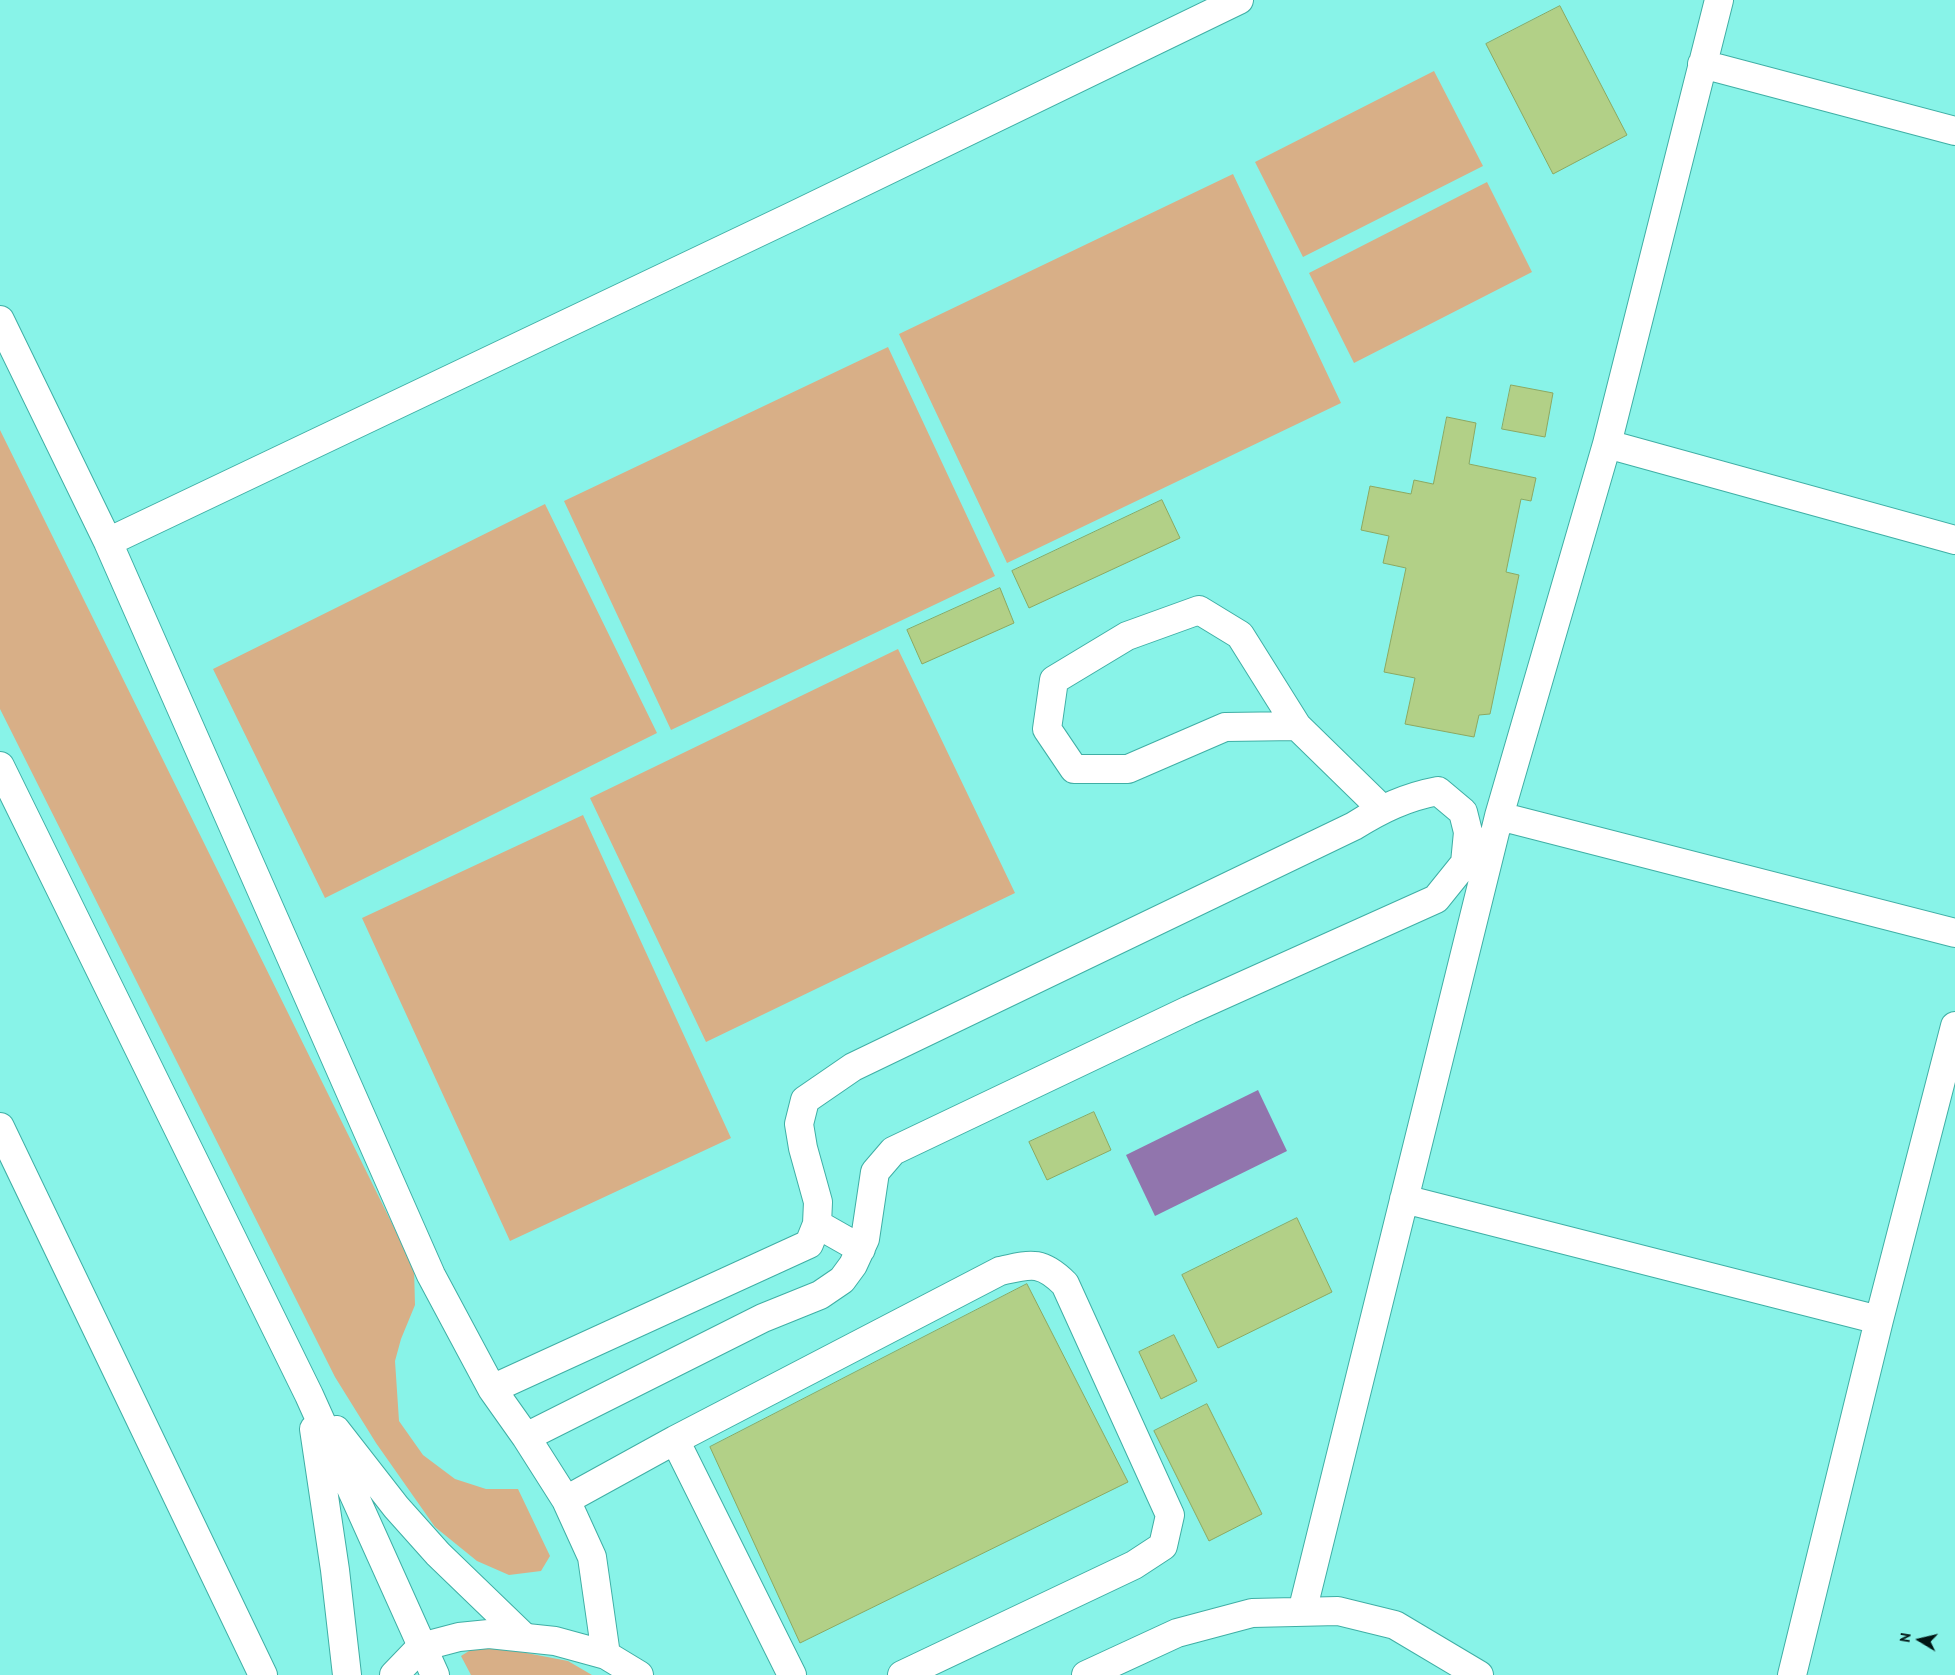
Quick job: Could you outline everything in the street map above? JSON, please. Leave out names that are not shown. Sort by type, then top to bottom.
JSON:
[{"type":"main road","points":[[108,542],[794,216],[1239,0]]},
{"type":"main road","points":[[1302,1612],[1499,816],[1607,444],[1719,0]]},
{"type":"main road","points":[[1702,64],[1955,131]]},
{"type":"main road","points":[[0,320],[108,542],[431,1274],[492,1389],[526,1437],[566,1500],[592,1557],[606,1655]]},
{"type":"main road","points":[[1607,444],[1955,540]]},
{"type":"main road","points":[[1297,726],[1225,727],[1128,769],[1074,769],[1047,729],[1054,680],[1126,636],[1199,610],[1240,635],[1297,726],[1382,809]]},
{"type":"main road","points":[[0,766],[309,1395],[435,1675]]},
{"type":"main road","points":[[492,1389],[809,1244],[818,1224],[818,1202],[803,1148],[799,1124],[805,1100],[853,1067],[1354,826],[1382,809],[1409,797],[1438,791],[1463,812],[1468,832],[1466,863],[1436,899],[1189,1010],[893,1151],[876,1172],[866,1239],[853,1265],[842,1280],[820,1295],[763,1318],[526,1437]]},
{"type":"main road","points":[[1499,816],[1955,932]]},
{"type":"main road","points":[[1792,1675],[1878,1320],[1955,1026]]},
{"type":"main road","points":[[0,1128],[263,1675]]},
{"type":"main road","points":[[1404,1199],[1878,1320]]},
{"type":"main road","points":[[818,1224],[861,1249]]},
{"type":"main road","points":[[566,1500],[675,1440],[1000,1271],[1031,1264],[1053,1272],[1065,1284],[1170,1515],[1163,1546],[1134,1565],[902,1675]]},
{"type":"main road","points":[[309,1395],[402,1514],[438,1554],[523,1636]]},
{"type":"main road","points":[[309,1395],[335,1570],[347,1675]]},
{"type":"main road","points":[[675,1440],[792,1675]]},
{"type":"main road","points":[[1086,1675],[1177,1633],[1252,1613],[1338,1611],[1394,1625],[1479,1675]]},
{"type":"main road","points":[[394,1675],[421,1647],[458,1637],[489,1634],[523,1636],[555,1641],[606,1655],[639,1675]]},
{"type":"shaded area","points":[[1434,71],[1483,166],[1303,257],[1255,162]]},
{"type":"shaded area","points":[[1233,174],[1341,403],[1007,563],[899,334]]},
{"type":"shaded area","points":[[1487,182],[1532,272],[1354,363],[1309,273]]},
{"type":"shaded area","points":[[888,347],[995,576],[671,730],[564,501]]},
{"type":"shaded area","points":[[0,430],[414,1268],[415,1305],[401,1339],[395,1361],[399,1421],[423,1455],[455,1479],[486,1489],[518,1489],[550,1556],[541,1571],[509,1575],[477,1561],[435,1527],[376,1443],[335,1377],[0,709]]},
{"type":"shaded area","points":[[545,504],[657,733],[325,898],[213,669]]},
{"type":"shaded area","points":[[898,649],[1015,893],[706,1042],[590,798]]},
{"type":"shaded area","points":[[583,815],[731,1138],[510,1241],[362,918]]},
{"type":"shaded area","points":[[1258,1090],[1287,1151],[1155,1216],[1126,1155]]},
{"type":"shaded area","points":[[480,1644],[568,1661],[592,1675],[471,1675],[461,1656]]},
{"type":"building","points":[[1560,6],[1627,135],[1553,174],[1486,44]]},
{"type":"building","points":[[1511,385],[1553,393],[1545,437],[1502,429]]},
{"type":"building","points":[[1447,417],[1476,423],[1469,464],[1536,478],[1531,501],[1521,499],[1506,572],[1519,575],[1490,714],[1479,715],[1474,737],[1405,724],[1415,678],[1384,672],[1406,568],[1383,563],[1389,536],[1361,530],[1370,486],[1411,494],[1414,480],[1433,484]]},
{"type":"building","points":[[1162,500],[1180,538],[1029,608],[1012,571]]},
{"type":"building","points":[[1000,588],[1014,623],[922,664],[907,630]]},
{"type":"building","points":[[1094,1112],[1111,1150],[1047,1180],[1029,1142]]},
{"type":"building","points":[[1297,1218],[1332,1292],[1218,1348],[1182,1275]]},
{"type":"building","points":[[1027,1284],[1128,1482],[800,1643],[710,1447]]},
{"type":"building","points":[[1174,1335],[1197,1381],[1161,1399],[1139,1352]]},
{"type":"building","points":[[1207,1404],[1262,1514],[1209,1541],[1154,1431]]}]
